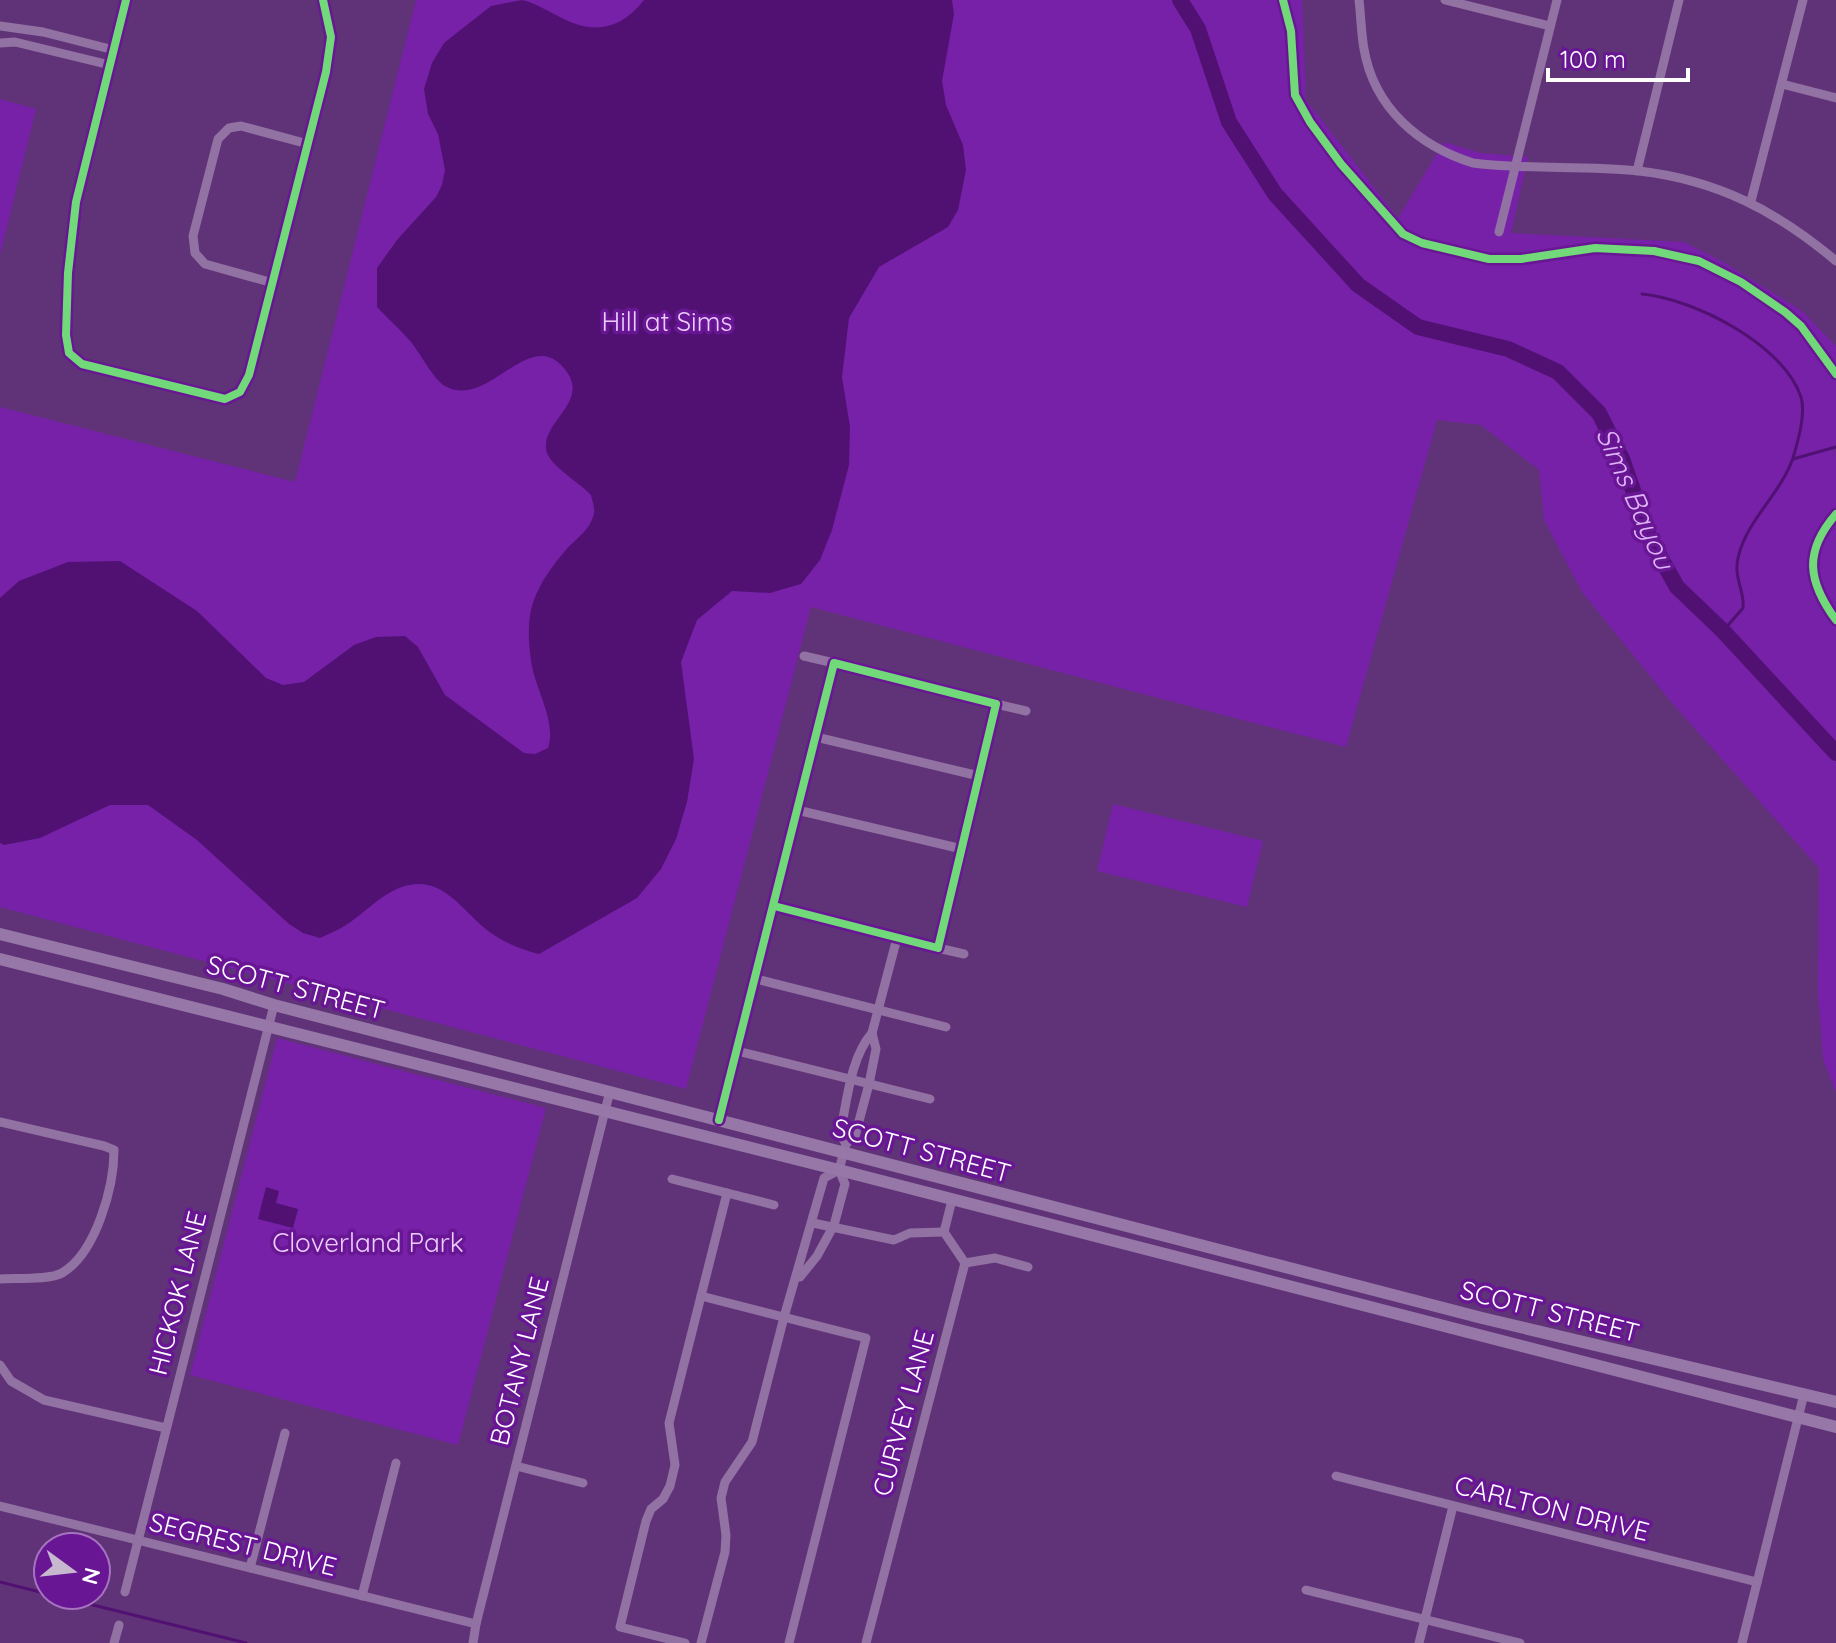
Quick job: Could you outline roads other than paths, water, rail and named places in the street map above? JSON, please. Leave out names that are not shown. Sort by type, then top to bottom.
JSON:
[{"type":"main road","name":"SCOTT STREET","points":[[0,934],[223,989],[274,1005],[719,1120],[845,1148],[1046,1205],[1482,1318],[1836,1402]]},
{"type":"main road","name":"SCOTT STREET","points":[[0,959],[605,1110],[1836,1427]]},
{"type":"main road","points":[[438,1068],[443,1048]]},
{"type":"main road","points":[[1041,1224],[1046,1205]]},
{"type":"main road","points":[[1194,1263],[1199,1244]]},
{"type":"main road","points":[[1479,1336],[1482,1318]]},
{"type":"street","points":[[126,0],[76,202],[68,273],[66,335],[69,353],[82,364],[225,399],[240,392],[249,375],[326,72],[331,37],[323,0]]},
{"type":"street","points":[[1359,0],[1364,51],[1374,83],[1388,107],[1427,144],[1473,163],[1637,171],[1686,178],[1751,201],[1798,230],[1836,261]]},
{"type":"street","points":[[1445,0],[1550,26]]},
{"type":"street","points":[[1499,232],[1557,0]]},
{"type":"street","points":[[1637,171],[1679,0]]},
{"type":"street","points":[[1751,201],[1803,0]]},
{"type":"street","points":[[0,26],[43,32],[114,50]]},
{"type":"street","points":[[38,47],[43,32]]},
{"type":"street","points":[[0,43],[15,42],[110,65]]},
{"type":"street","points":[[1782,84],[1836,98]]},
{"type":"street","points":[[273,283],[205,264],[195,253],[193,236],[218,139],[229,128],[241,126],[308,144]]},
{"type":"street","points":[[804,656],[1026,711]]},
{"type":"street","points":[[719,1120],[834,663]]},
{"type":"street","points":[[938,948],[996,704]]},
{"type":"street","points":[[816,737],[979,776]]},
{"type":"street","points":[[797,810],[962,849]]},
{"type":"street","points":[[774,906],[964,954]]},
{"type":"street","points":[[845,1148],[840,1134],[852,1080],[862,1045],[872,1033],[897,938]]},
{"type":"street","points":[[756,979],[946,1027]]},
{"type":"street","name":"HICKOK LANE","points":[[125,1592],[274,1005]]},
{"type":"street","points":[[795,1283],[817,1256],[834,1225],[845,1184],[839,1170],[845,1148],[855,1136],[876,1049],[872,1033]]},
{"type":"street","points":[[737,1051],[930,1099]]},
{"type":"street","name":"BOTANY LANE","points":[[473,1643],[610,1091]]},
{"type":"street","points":[[846,1106],[863,1109]]},
{"type":"street","points":[[0,1122],[114,1150],[114,1164],[95,1236],[83,1256],[60,1274],[0,1279]]},
{"type":"street","points":[[701,1643],[725,1552],[721,1498],[725,1482],[752,1442],[824,1178],[839,1170]]},
{"type":"street","points":[[672,1179],[774,1205]]},
{"type":"street","points":[[685,1643],[620,1627],[646,1521],[651,1509],[663,1499],[670,1486],[675,1465],[669,1423],[727,1193]]},
{"type":"street","points":[[952,1200],[944,1232],[965,1263],[995,1258],[1028,1267]]},
{"type":"street","points":[[813,1223],[894,1240],[910,1233],[944,1232]]},
{"type":"street","name":"CURVEY LANE","points":[[866,1643],[965,1263]]},
{"type":"street","points":[[701,1296],[866,1338],[789,1643]]},
{"type":"street","points":[[0,1365],[11,1381],[44,1400],[166,1428]]},
{"type":"street","points":[[1742,1643],[1804,1394]]},
{"type":"street","points":[[250,1568],[285,1433]]},
{"type":"street","points":[[362,1596],[396,1463]]},
{"type":"street","points":[[516,1466],[583,1483]]},
{"type":"street","name":"CARLTON DRIVE","points":[[1336,1476],[1757,1582]]},
{"type":"street","name":"SEGREST DRIVE","points":[[0,1506],[476,1624]]},
{"type":"street","points":[[1419,1643],[1453,1506]]},
{"type":"street","points":[[1306,1590],[1520,1643]]},
{"type":"street","points":[[114,1643],[119,1625]]},
{"type":"waterway","name":"Sims Bayou","points":[[1180,0],[1198,29],[1229,122],[1275,194],[1358,285],[1418,327],[1508,349],[1558,372],[1599,413],[1622,459],[1650,539],[1677,587],[1723,631],[1836,753]]},
{"type":"waterway","points":[[1642,294],[1686,305],[1710,315],[1756,342],[1776,359],[1801,397],[1802,419],[1793,458],[1744,541],[1737,562],[1743,608],[1723,631]]},
{"type":"waterway","points":[[1793,459],[1836,447]]},
{"type":"waterway","points":[[0,1582],[32,1590]]},
{"type":"waterway","points":[[112,1610],[246,1643]]},
{"type":"park label","name":"Hill at Sims","points":[[667,321]]},
{"type":"park label","name":"Cloverland Park","points":[[368,1242]]}]
